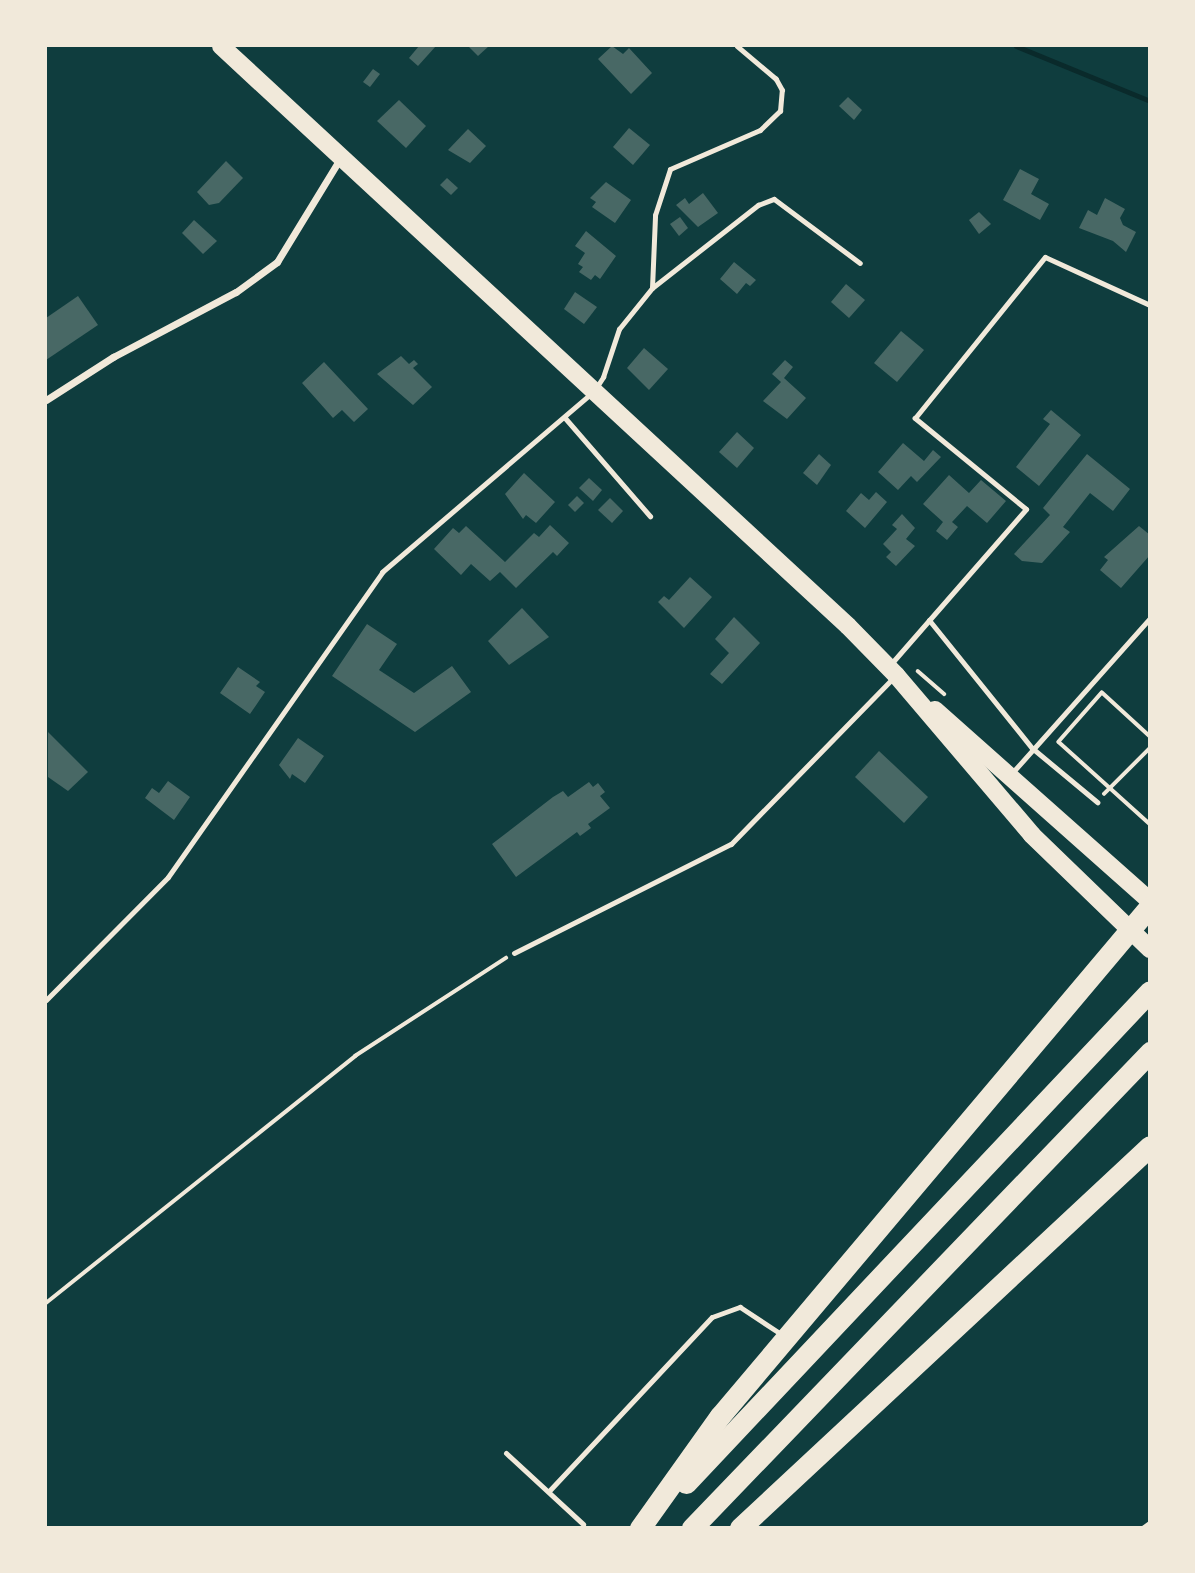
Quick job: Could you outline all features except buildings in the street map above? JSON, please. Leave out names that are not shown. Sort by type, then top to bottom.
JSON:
[{"type":"highway","points":[[642,1528],[720,1416],[1128,927],[1150,906]]},
{"type":"highway","points":[[642,1528],[1150,990]]},
{"type":"highway","points":[[692,1528],[1150,1052]]},
{"type":"highway","points":[[740,1528],[1150,1146]]},
{"type":"main road","points":[[221,46],[892,671],[1150,901]]},
{"type":"main road","points":[[892,671],[1032,835],[1150,949]]},
{"type":"street","points":[[46,400],[113,357],[236,292],[277,262],[342,156]]},
{"type":"lane","points":[[652,288],[655,215],[670,169],[760,130],[780,111],[782,90],[776,79],[737,46]]},
{"type":"lane","points":[[46,1000],[168,877],[382,572],[420,535],[565,418],[594,391],[603,377],[619,329],[652,288],[758,205],[774,199],[860,263]]},
{"type":"lane","points":[[514,953],[731,844],[892,671],[929,620],[1026,509],[915,418],[1045,257],[1150,305]]},
{"type":"lane","points":[[565,418],[650,516]]},
{"type":"lane","points":[[1010,776],[1032,748],[1150,618]]},
{"type":"lane","points":[[929,620],[1032,748],[1097,802]]},
{"type":"lane","points":[[549,1491],[712,1317],[740,1307],[786,1339]]},
{"type":"lane","points":[[506,1453],[583,1524]]},
{"type":"path","points":[[1150,737],[1102,693],[1059,742],[1111,786],[1150,824]]},
{"type":"path","points":[[1097,802],[1150,748]]},
{"type":"path","points":[[46,1303],[355,1056],[514,953]]},
{"type":"path","points":[[1143,1528],[1150,1524]]},
{"type":"waterway","points":[[1016,46],[1150,101]]}]
